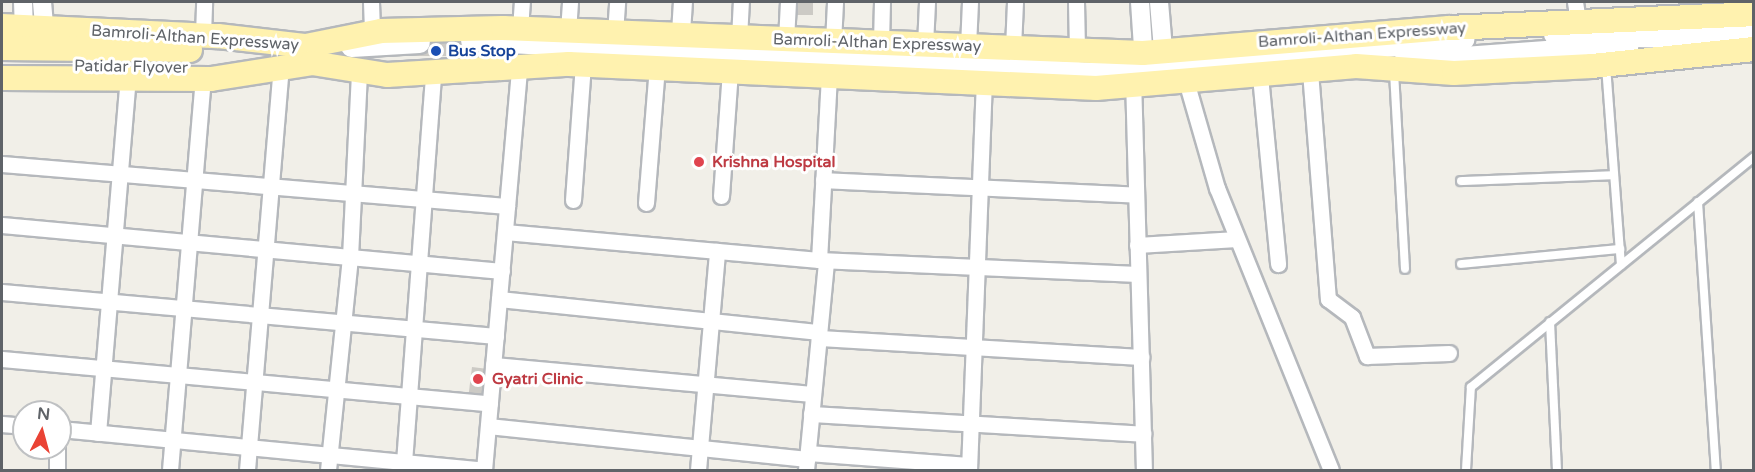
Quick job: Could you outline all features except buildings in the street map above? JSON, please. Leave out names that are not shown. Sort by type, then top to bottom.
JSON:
[{"type":"main road","name":"Bamroli-Althan Expressway","points":[[574,48],[615,33],[681,52],[739,38],[968,46],[1077,50],[1156,69],[1576,12],[1754,14]]},
{"type":"main road","name":"Bamroli-Althan Expressway","points":[[23,27],[209,58]]},
{"type":"main road","name":"Bamroli-Althan Expressway","points":[[274,40],[309,54],[372,33],[520,29],[574,48],[1156,69],[1359,50],[1450,58],[1585,51],[1675,37],[1754,31]]},
{"type":"main road","name":"Patidar Flyover","points":[[2,66],[209,58],[251,49],[274,40]]},
{"type":"main road","points":[[309,54],[496,40],[574,48],[657,68],[681,52],[730,70],[984,81],[1156,69],[1260,76],[1310,71],[1394,69],[1454,73],[1606,65],[1754,49]]},
{"type":"main road","name":"Patidar Flyover","points":[[2,48],[209,58],[271,71],[309,54]]},
{"type":"main road","points":[[309,54],[359,70],[433,74],[519,70],[574,48]]},
{"type":"main road","points":[[2,78],[128,79],[209,58]]},
{"type":"street","points":[[23,2],[23,27]]},
{"type":"street","points":[[23,27],[42,2]]},
{"type":"street","points":[[170,471],[195,180],[209,58],[204,2]]},
{"type":"street","points":[[371,2],[372,33]]},
{"type":"street","points":[[520,29],[522,2]]},
{"type":"street","points":[[570,2],[574,48],[573,200]]},
{"type":"street","points":[[615,33],[617,2]]},
{"type":"street","points":[[681,52],[683,2]]},
{"type":"street","points":[[739,38],[741,2]]},
{"type":"street","points":[[786,40],[788,2]]},
{"type":"street","points":[[833,42],[835,2]]},
{"type":"street","points":[[880,43],[882,2]]},
{"type":"street","points":[[925,45],[927,2]]},
{"type":"street","points":[[968,46],[970,2]]},
{"type":"street","points":[[1013,48],[1015,2]]},
{"type":"street","points":[[1076,2],[1077,50]]},
{"type":"street","points":[[1140,2],[1156,69],[1237,239],[1331,471]]},
{"type":"street","points":[[1144,471],[1136,195],[1156,69],[1159,2]]},
{"type":"street","points":[[646,203],[657,68]]},
{"type":"street","points":[[329,463],[350,257],[359,70]]},
{"type":"street","points":[[72,430],[250,448],[329,463],[404,462],[484,470],[519,70]]},
{"type":"street","points":[[721,196],[730,70]]},
{"type":"street","points":[[248,471],[264,315],[273,187],[271,71]]},
{"type":"street","points":[[1310,71],[1328,299],[1352,317],[1367,356],[1449,353]]},
{"type":"street","points":[[404,462],[412,396],[414,328],[426,199],[433,74]]},
{"type":"street","points":[[807,461],[819,335],[823,180],[829,74]]},
{"type":"street","points":[[1260,76],[1278,264]]},
{"type":"street","points":[[98,433],[118,236],[128,79]]},
{"type":"street","points":[[488,426],[807,461],[969,468],[984,81]]},
{"type":"street","points":[[2,164],[507,206]]},
{"type":"street","points":[[823,180],[980,191],[1136,195]]},
{"type":"street","points":[[2,225],[502,271]]},
{"type":"street","points":[[505,231],[822,261],[976,270],[1138,274]]},
{"type":"street","points":[[1137,245],[1237,239]]},
{"type":"street","points":[[698,471],[717,251]]},
{"type":"street","points":[[2,292],[496,336]]},
{"type":"street","points":[[499,299],[712,321],[819,335],[974,348],[1141,357]]},
{"type":"street","points":[[2,359],[490,403]]},
{"type":"street","points":[[494,365],[813,394]]},
{"type":"street","points":[[812,414],[1143,434]]},
{"type":"lane","points":[[1606,65],[1621,264]]},
{"type":"lane","points":[[1394,69],[1405,268]]},
{"type":"lane","points":[[1466,471],[1466,399],[1471,387],[1754,158]]},
{"type":"lane","points":[[1461,181],[1614,176]]},
{"type":"lane","points":[[1698,202],[1716,471]]},
{"type":"lane","points":[[1461,264],[1620,249]]},
{"type":"lane","points":[[1550,322],[1557,471]]},
{"type":"place","name":"Bus Stop","points":[[436,51]]},
{"type":"place","name":"Krishna Hospital","points":[[699,162]]},
{"type":"place","name":"Gyatri Clinic","points":[[478,379]]}]
